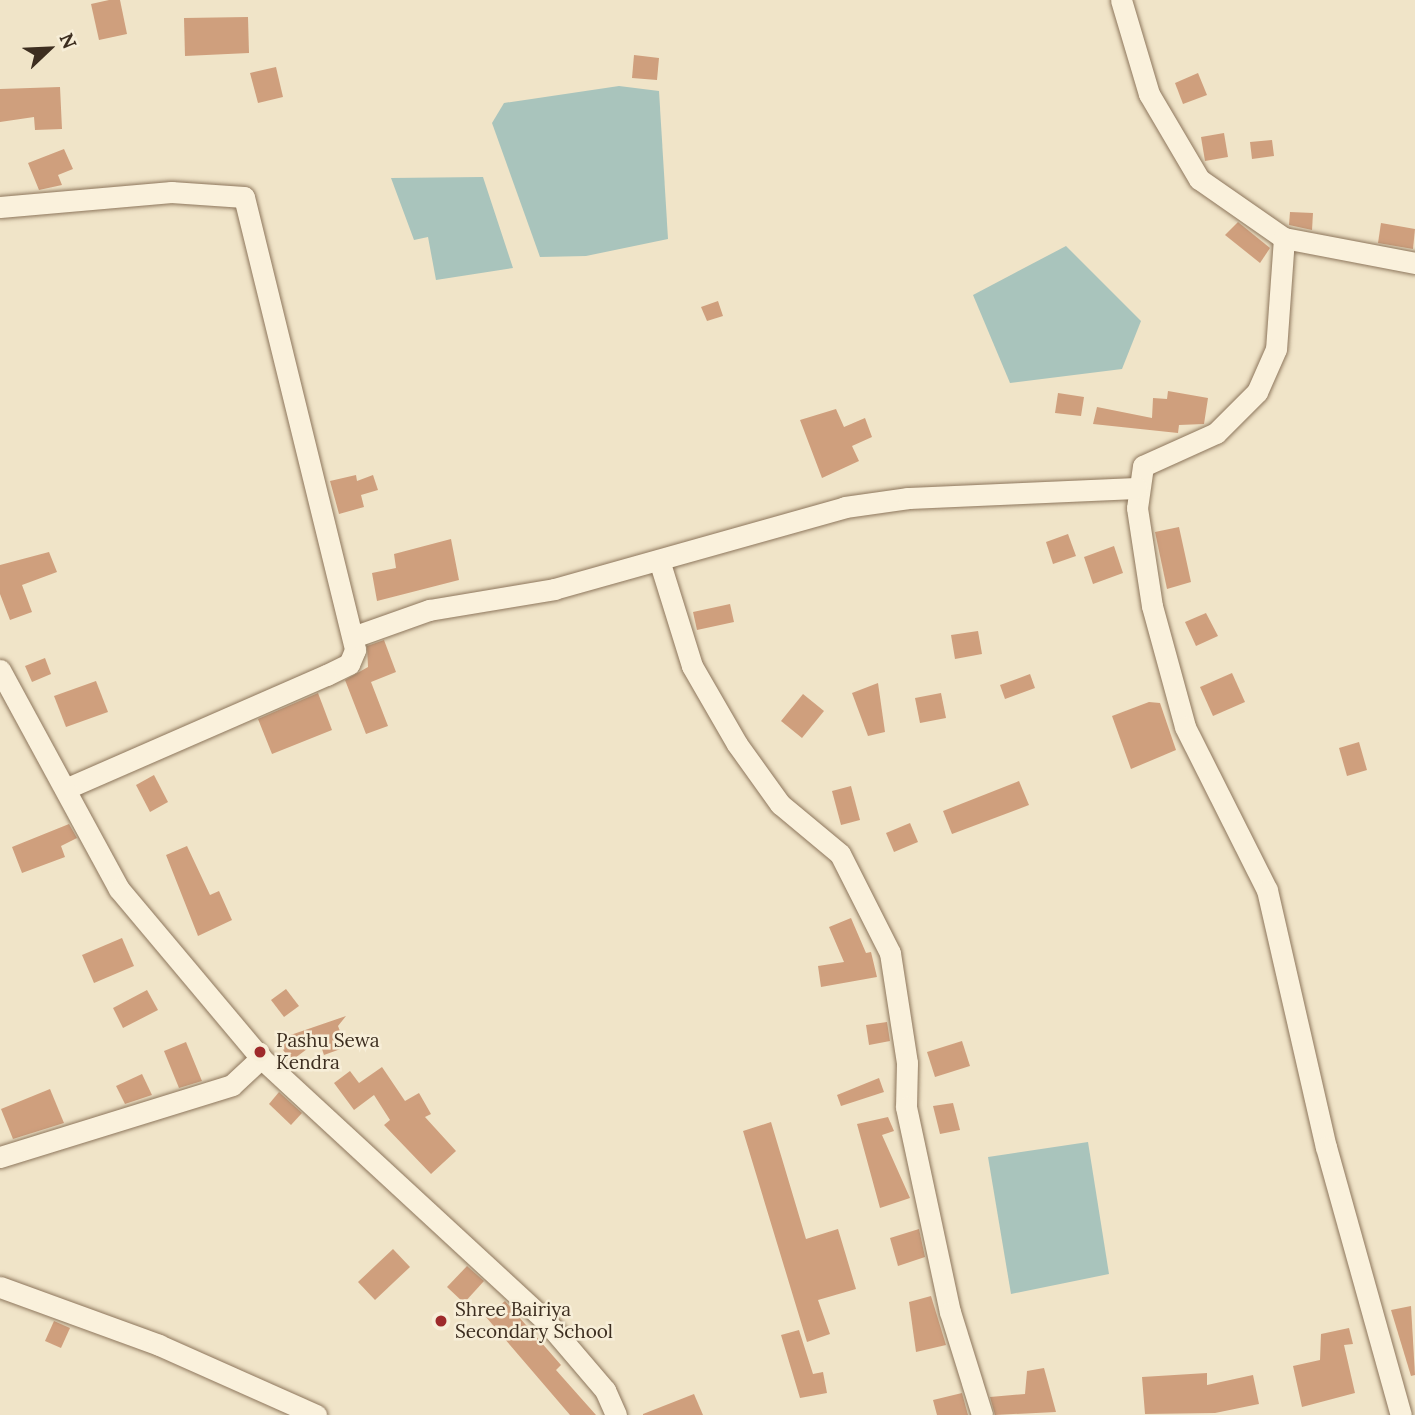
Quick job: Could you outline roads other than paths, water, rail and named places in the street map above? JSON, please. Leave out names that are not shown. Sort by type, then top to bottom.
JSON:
[{"type":"street","points":[[1121,0],[1149,94],[1199,179],[1284,238],[1415,263]]},
{"type":"street","points":[[0,207],[171,192],[244,197],[352,637],[349,664],[67,788]]},
{"type":"street","points":[[1284,238],[1276,349],[1257,392],[1216,433],[1143,466],[1137,488],[1142,551],[1164,656],[1206,778],[1244,835],[1267,890],[1326,1147],[1401,1415]]},
{"type":"street","points":[[352,637],[429,610],[488,604],[858,505],[1137,488]]},
{"type":"street","points":[[659,560],[692,666],[737,744],[780,804],[840,854],[890,953],[907,1063],[906,1107],[950,1312],[982,1415]]},
{"type":"street","points":[[0,670],[67,788],[119,889],[261,1058],[546,1321],[605,1390],[616,1415]]},
{"type":"street","points":[[0,1157],[232,1085],[261,1058]]},
{"type":"street","points":[[0,1287],[159,1345],[316,1415]]},
{"type":"water","points":[[619,86],[659,91],[668,239],[586,256],[540,257],[492,123],[504,103]]},
{"type":"water","points":[[483,177],[513,268],[436,280],[428,237],[414,240],[391,178]]},
{"type":"water","points":[[1066,246],[1141,321],[1122,369],[1010,383],[973,295]]},
{"type":"water","points":[[1088,1142],[1109,1274],[1011,1294],[988,1157]]},
{"type":"place","name":"Pashu Sewa Kendra","points":[[260,1052]]},
{"type":"place","name":"Shree Bairiya Secondary School","points":[[441,1321]]}]
